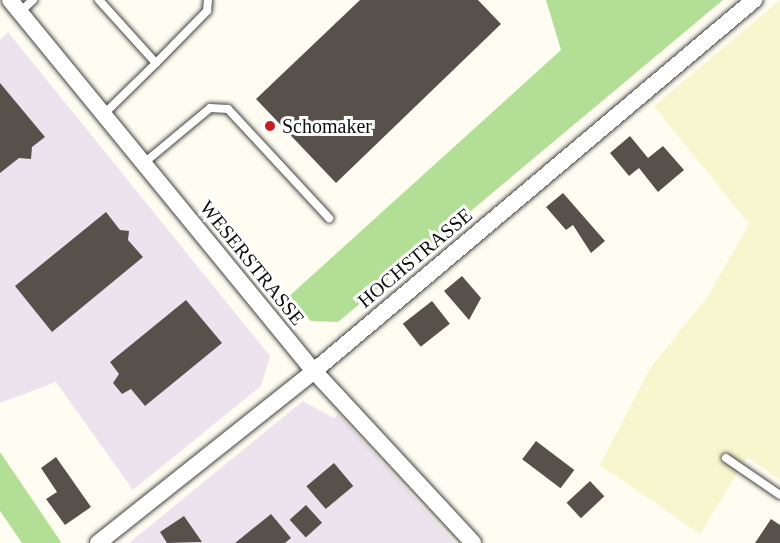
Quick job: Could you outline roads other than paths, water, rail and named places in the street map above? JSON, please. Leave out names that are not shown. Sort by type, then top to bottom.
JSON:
[{"type":"street","name":"HOCHSTRASSE","points":[[98,543],[314,371],[754,0]]},
{"type":"street","name":"WESERSTRASSE","points":[[15,6],[314,371],[473,543]]},
{"type":"lane","points":[[15,6],[33,0]]},
{"type":"lane","points":[[99,0],[156,63]]},
{"type":"lane","points":[[104,114],[207,11],[208,0]]},
{"type":"lane","points":[[144,163],[210,108],[228,109],[329,218]]},
{"type":"lane","points":[[726,458],[780,495]]},
{"type":"place","name":"Schomaker","points":[[270,126]]}]
